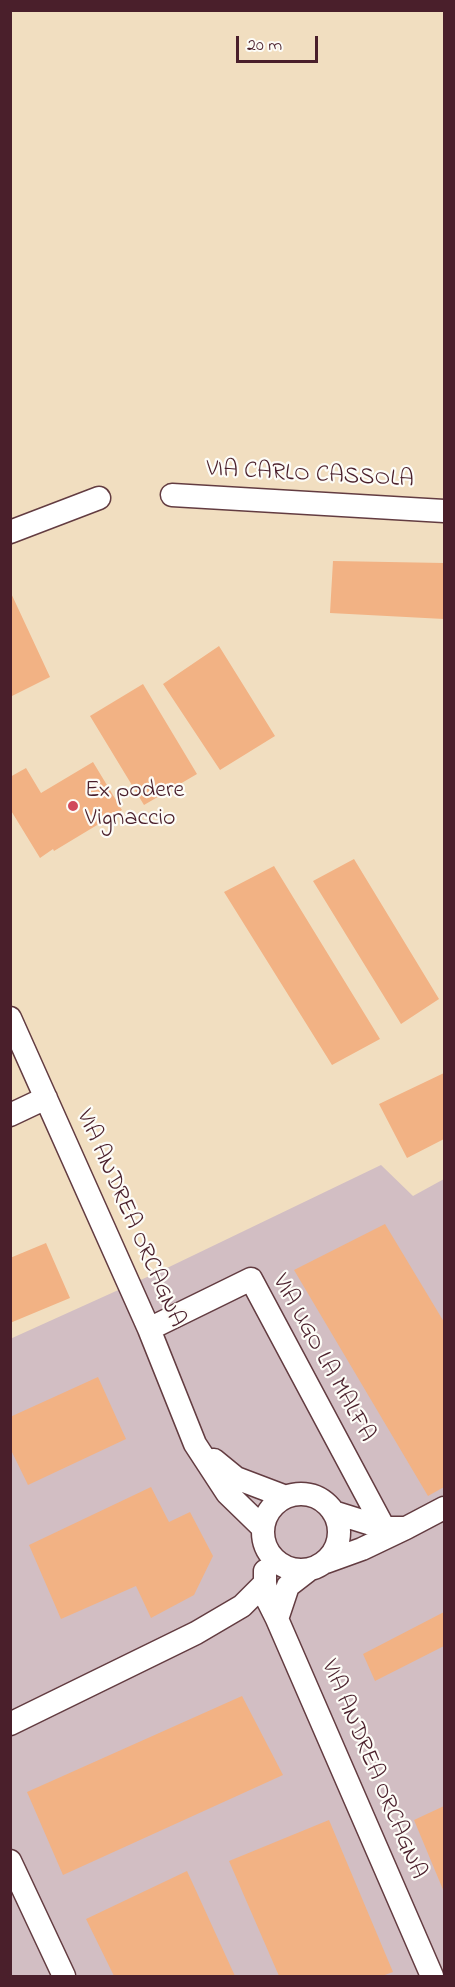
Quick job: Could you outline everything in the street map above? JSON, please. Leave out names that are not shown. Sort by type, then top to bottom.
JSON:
[{"type":"street","name":"VIA CARLO CASSOLA","points":[[172,495],[444,511]]},
{"type":"street","points":[[10,532],[99,498]]},
{"type":"street","name":"VIA ANDREA ORCAGNA","points":[[10,1018],[149,1329],[195,1444],[227,1493],[265,1539],[274,1559],[297,1570],[318,1566]]},
{"type":"street","points":[[10,1114],[46,1098]]},
{"type":"street","name":"VIA UGO LA MALFA","points":[[149,1329],[251,1279],[395,1528]]},
{"type":"street","name":"VIA ANDREA ORCAGNA","points":[[195,1444],[236,1478],[286,1497]]},
{"type":"street","name":"VIA ANDREA ORCAGNA","points":[[395,1528],[333,1512],[317,1498],[307,1495],[286,1497],[270,1510],[265,1539],[264,1583],[268,1601],[432,1977]]},
{"type":"street","points":[[318,1566],[362,1549],[395,1528],[444,1508]]},
{"type":"street","points":[[277,1619],[288,1586],[333,1553],[338,1543],[339,1533],[338,1522],[333,1512]]},
{"type":"street","points":[[10,1724],[196,1633],[242,1606],[264,1583]]},
{"type":"street","points":[[10,1861],[64,1977]]},
{"type":"shaded area","points":[[381,1165],[413,1196],[444,1179],[444,1976],[11,1976],[10,1339],[167,1268]]},
{"type":"building","points":[[333,561],[444,563],[444,619],[330,613]]},
{"type":"building","points":[[10,591],[50,677],[10,697]]},
{"type":"building","points":[[219,646],[275,736],[220,770],[163,684]]},
{"type":"building","points":[[143,684],[197,774],[144,805],[90,716]]},
{"type":"building","name":"Ex podere Vignaccio","points":[[93,762],[122,810],[40,858],[10,809],[10,777],[26,768],[41,793]]},
{"type":"building","points":[[354,859],[439,999],[401,1024],[313,881]]},
{"type":"building","points":[[274,866],[380,1039],[332,1065],[224,892]]},
{"type":"building","points":[[444,1073],[444,1139],[407,1158],[379,1104]]},
{"type":"building","points":[[385,1224],[444,1322],[444,1487],[428,1496],[294,1270]]},
{"type":"building","points":[[46,1243],[70,1298],[10,1323],[10,1258]]},
{"type":"building","points":[[98,1377],[126,1439],[28,1485],[10,1448],[10,1417]]},
{"type":"building","points":[[151,1487],[169,1522],[190,1512],[213,1556],[194,1595],[151,1618],[136,1586],[61,1619],[29,1545]]},
{"type":"building","points":[[444,1612],[444,1646],[375,1681],[363,1654]]},
{"type":"building","points":[[242,1696],[283,1775],[63,1875],[27,1792]]},
{"type":"building","points":[[444,1806],[444,1892],[414,1820]]},
{"type":"building","points":[[329,1820],[393,1972],[382,1976],[279,1976],[229,1861]]},
{"type":"building","points":[[187,1871],[235,1976],[114,1976],[86,1919]]},
{"type":"place","name":"Ex podere Vignaccio","points":[[73,806]]}]
